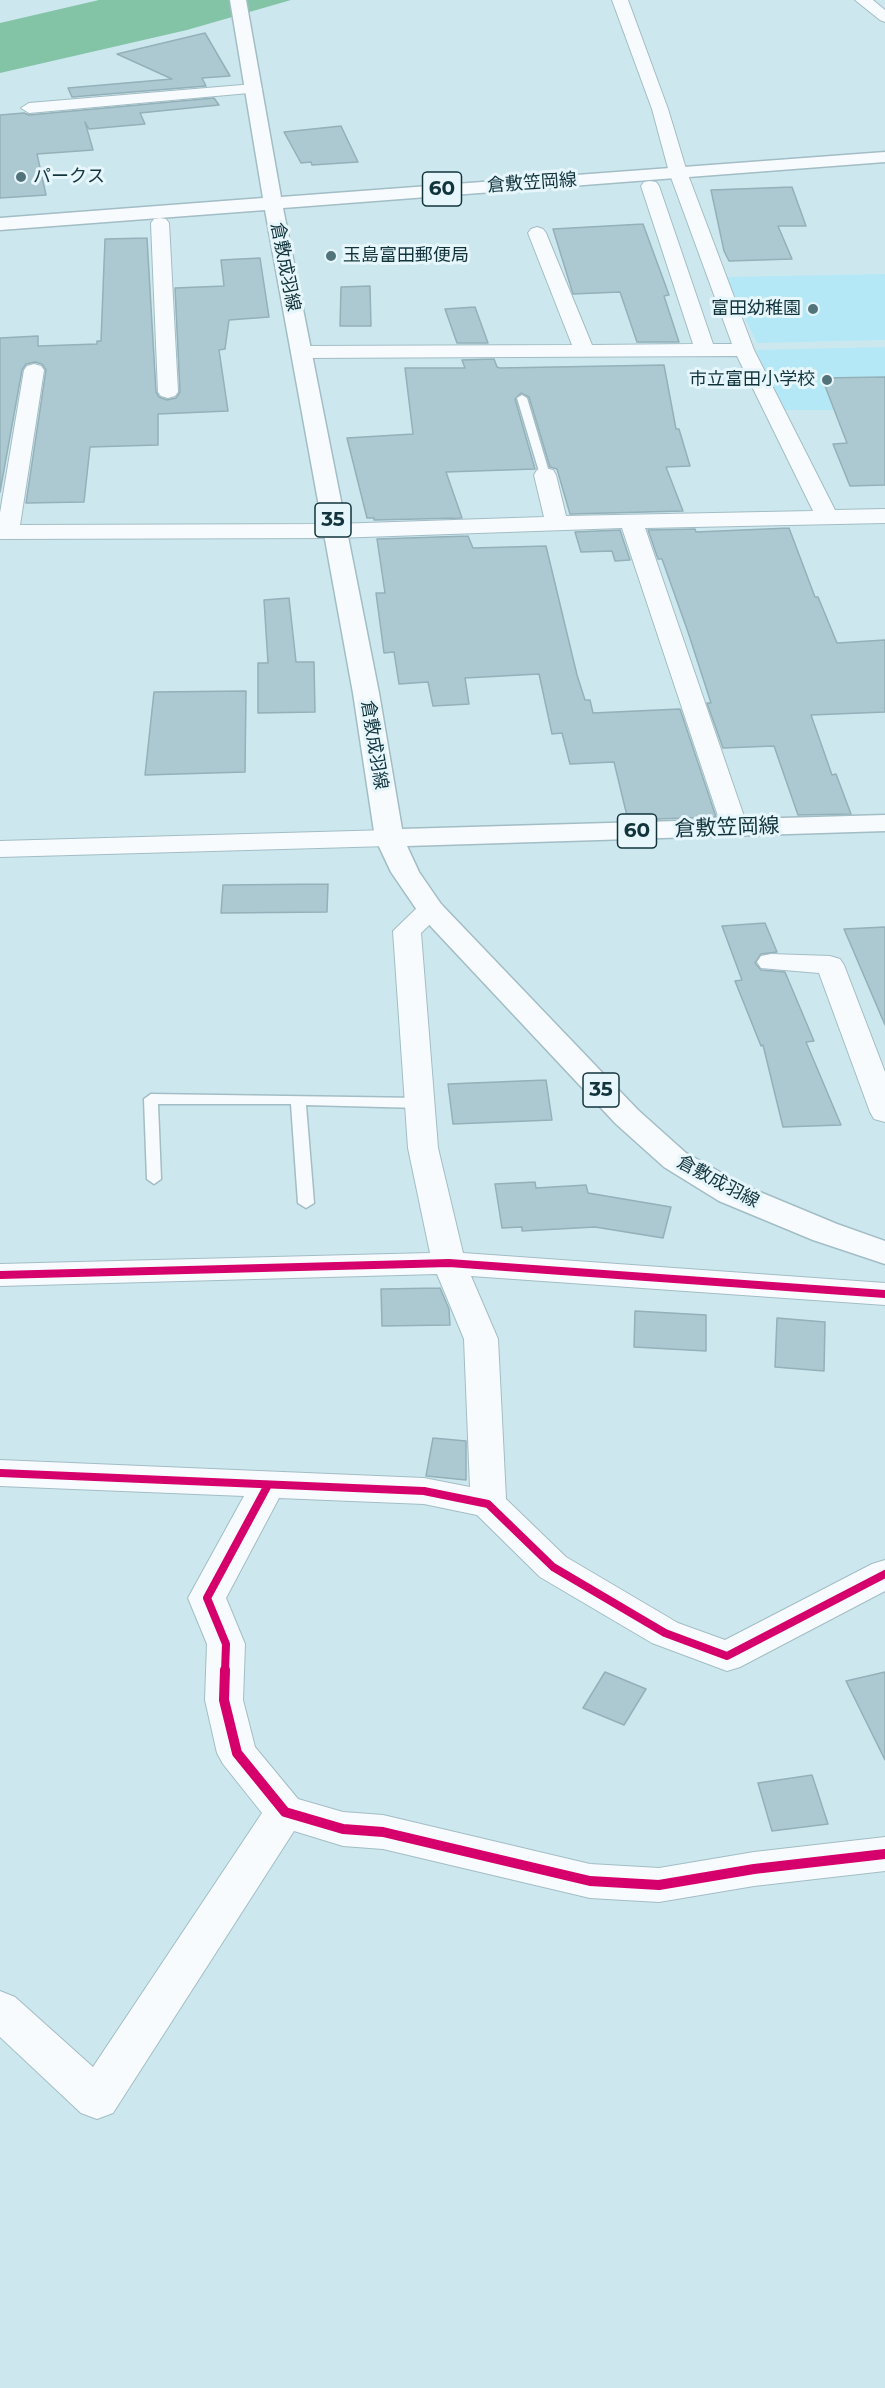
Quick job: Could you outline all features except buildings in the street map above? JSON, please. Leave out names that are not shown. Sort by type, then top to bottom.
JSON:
[{"type":"main road","name":"倉敷成羽線","points":[[239,8],[274,208],[366,693],[389,838],[405,872],[431,910],[627,1117],[675,1160],[731,1193],[825,1232],[885,1252]]},
{"type":"main road","name":"倉敷笠岡線","points":[[0,234],[160,223],[274,208],[681,177],[885,157]]},
{"type":"main road","name":"倉敷笠岡線","points":[[0,224],[650,186],[681,177],[885,167]]},
{"type":"main road","name":"倉敷笠岡線","points":[[389,838],[885,824]]},
{"type":"street","points":[[620,0],[744,350],[827,517]]},
{"type":"street","points":[[862,0],[885,17]]},
{"type":"street","points":[[29,108],[254,89]]},
{"type":"street","points":[[650,186],[705,350]]},
{"type":"street","points":[[160,223],[168,392]]},
{"type":"street","points":[[537,233],[584,350]]},
{"type":"street","points":[[301,352],[744,350]]},
{"type":"street","points":[[34,370],[4,532],[335,531],[557,523],[885,516]]},
{"type":"street","points":[[545,475],[557,523]]},
{"type":"street","points":[[631,522],[735,828]]},
{"type":"street","points":[[0,849],[389,838]]},
{"type":"street","points":[[431,910],[407,931],[423,1148],[449,1263],[481,1338],[488,1504]]},
{"type":"street","points":[[771,962],[830,965],[885,1112]]},
{"type":"street","points":[[0,1275],[449,1263],[885,1294]]},
{"type":"street","points":[[0,1473],[424,1491],[488,1504],[553,1568],[665,1633],[727,1656],[885,1574]]},
{"type":"street","points":[[267,1485],[207,1598],[226,1644],[224,1700],[237,1753],[285,1812],[343,1829],[383,1832],[590,1881],[659,1885],[754,1869],[885,1854]]},
{"type":"street","points":[[0,2010],[97,2099],[285,1812]]},
{"type":"lane","points":[[522,398],[545,475]]},
{"type":"lane","points":[[154,1179],[152,1099],[420,1103]]},
{"type":"lane","points":[[298,1100],[306,1203]]},
{"type":"shaded area","points":[[99,0],[291,0],[187,30],[0,73],[0,23]]},
{"type":"shaded area","name":"富田幼稚園","points":[[885,274],[885,340],[757,343],[725,277]]},
{"type":"shaded area","name":"市立富田小学校","points":[[885,347],[885,441],[869,410],[783,410],[756,350]]},
{"type":"cycle path","points":[[0,1275],[449,1263],[885,1294]]},
{"type":"cycle path","points":[[0,1473],[424,1491],[488,1504],[553,1567],[665,1633],[727,1656],[885,1574]]},
{"type":"cycle path","points":[[268,1485],[207,1598],[226,1644],[224,1700],[237,1753],[285,1812],[343,1829],[383,1832],[590,1881],[659,1885],[754,1869],[885,1854]]},
{"type":"place","name":"パークス","points":[[21,177]]},
{"type":"place","name":"玉島富田郵便局","points":[[331,256]]},
{"type":"place","name":"富田幼稚園","points":[[813,309]]},
{"type":"place","name":"市立富田小学校","points":[[827,380]]}]
